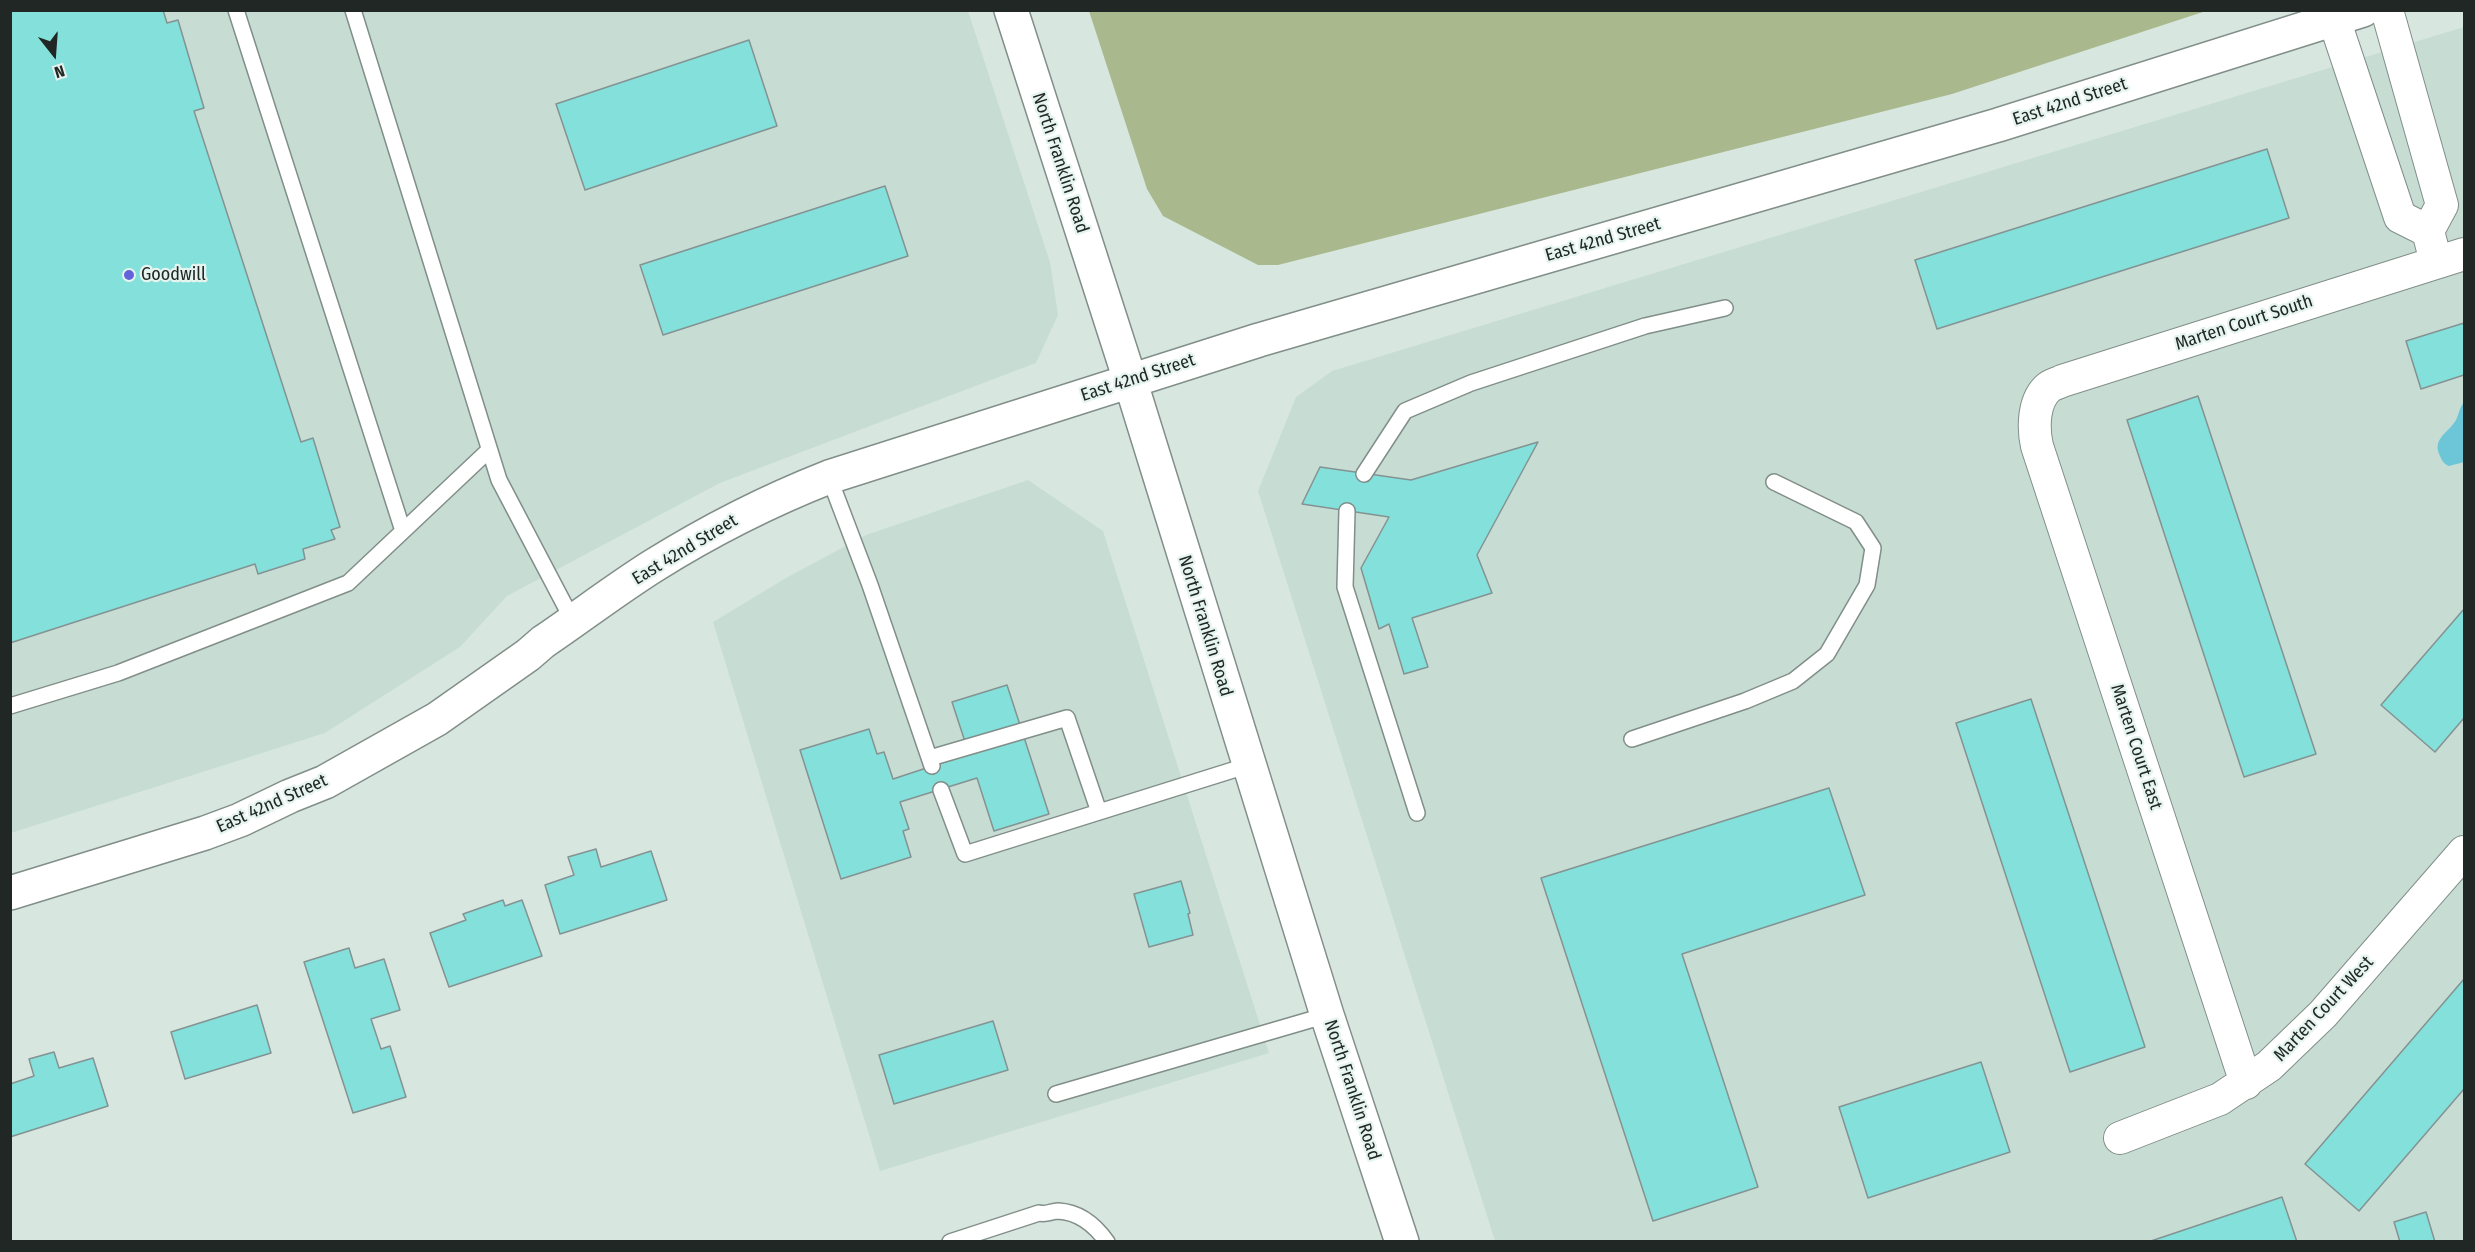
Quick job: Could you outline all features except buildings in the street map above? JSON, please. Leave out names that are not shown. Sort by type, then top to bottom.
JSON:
[{"type":"street","name":"North Franklin Road","points":[[1011,10],[1130,380],[1327,1015],[1402,1242]]},
{"type":"street","points":[[2387,10],[2442,205],[2428,231],[2450,258]]},
{"type":"street","name":"East 42nd Street","points":[[10,893],[205,833],[240,820],[324,782],[437,718],[653,566],[715,530],[796,490],[829,477],[1130,380],[1998,125],[2348,15],[2400,217],[2428,231]]},
{"type":"street","name":"Marten Court South","points":[[2037,410],[2049,387],[2062,381],[2450,258]]},
{"type":"street","name":"Marten Court East","points":[[2037,410],[2034,428],[2037,446],[2246,1083]]},
{"type":"street","name":"Marten Court West","points":[[2120,1138],[2220,1099],[2246,1083],[2294,1045],[2464,852]]},
{"type":"lane","points":[[236,10],[403,531]]},
{"type":"lane","points":[[353,10],[499,480],[573,621]]},
{"type":"lane","points":[[1364,474],[1405,411],[1472,383],[1645,326],[1725,308]]},
{"type":"lane","points":[[10,706],[118,673],[348,583],[489,450]]},
{"type":"lane","points":[[829,477],[931,762],[1067,718],[1099,812]]},
{"type":"lane","points":[[1632,740],[1745,701],[1793,681],[1827,654],[1867,585],[1873,548],[1857,522],[1774,482]]},
{"type":"lane","points":[[1347,511],[1345,587],[1417,813]]},
{"type":"lane","points":[[941,790],[965,854],[1249,765]]},
{"type":"lane","points":[[1056,1094],[1327,1015]]},
{"type":"lane","points":[[950,1242],[1039,1213],[1057,1211],[1089,1222],[1107,1242]]},
{"type":"shaded area","points":[[11,11],[968,11],[1050,262],[1058,315],[1036,363],[720,483],[507,596],[460,647],[325,733],[11,833]]},
{"type":"shaded area","points":[[2464,27],[2464,1241],[1495,1241],[1258,491],[1296,397],[1332,371]]},
{"type":"shaded area","points":[[1028,480],[1103,531],[1269,1053],[880,1171],[713,622],[786,578],[866,535]]},
{"type":"green space","points":[[1089,10],[2206,11],[1952,94],[1278,265],[1258,265],[1163,216],[1147,189]]},
{"type":"water","points":[[2464,402],[2464,462],[2449,466],[2444,463],[2438,450],[2439,441],[2456,421]]},
{"type":"place","name":"Goodwill","points":[[129,275]]}]
